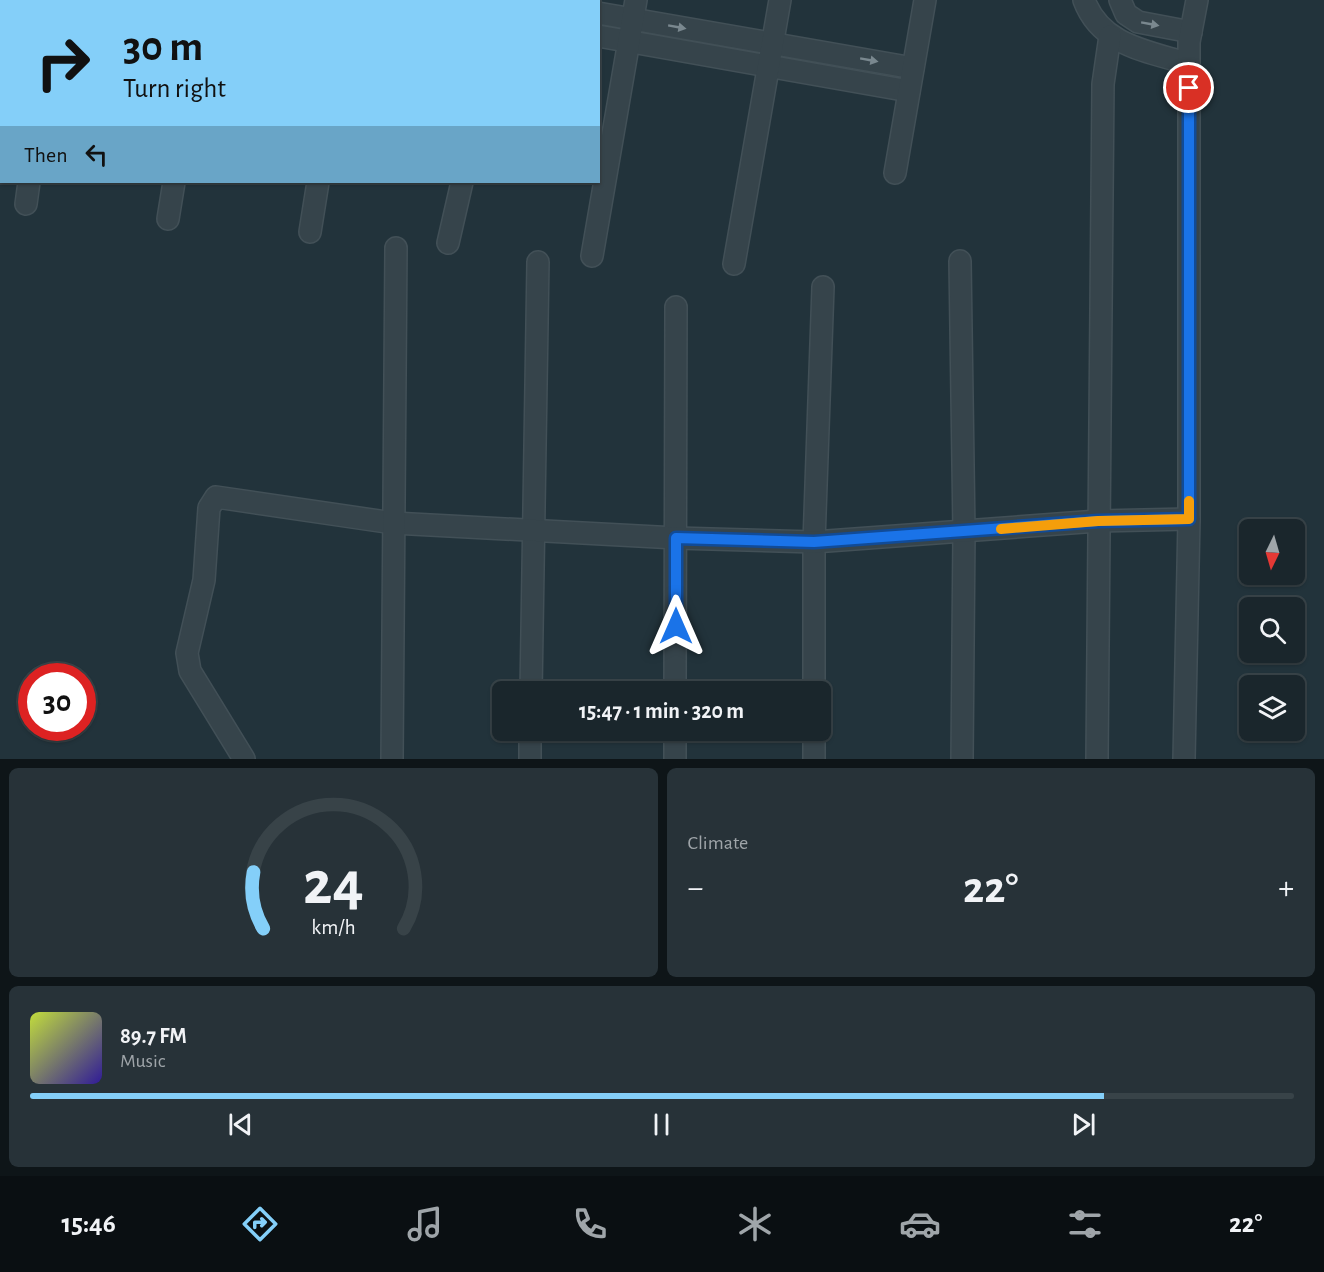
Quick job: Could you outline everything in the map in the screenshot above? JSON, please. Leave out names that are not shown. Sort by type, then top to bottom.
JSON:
[{"type":"street","points":[[734,264],[780,0]]},
{"type":"street","points":[[895,173],[925,0]]},
{"type":"street","points":[[1084,0],[1096,23],[1110,36],[1124,44],[1189,64]]},
{"type":"street","points":[[1120,0],[1126,14],[1138,22],[1191,32]]},
{"type":"street","points":[[1184,759],[1189,519],[1189,64],[1191,32],[1197,0]]},
{"type":"street","points":[[592,256],[603,170],[635,10]]},
{"type":"street","points":[[600,13],[635,10],[772,43],[913,68]]},
{"type":"street","points":[[600,36],[909,91]]},
{"type":"street","points":[[1097,759],[1103,84],[1110,36]]},
{"type":"street","points":[[26,204],[29,183]]},
{"type":"street","points":[[168,219],[174,183]]},
{"type":"street","points":[[310,232],[318,183]]},
{"type":"street","points":[[448,243],[462,183]]},
{"type":"street","points":[[392,759],[396,248]]},
{"type":"street","points":[[960,261],[964,532],[962,759]]},
{"type":"street","points":[[531,681],[538,262]]},
{"type":"street","points":[[814,681],[814,542],[822,287]]},
{"type":"street","points":[[675,681],[676,307]]},
{"type":"street","points":[[244,759],[187,663],[187,653],[204,580],[211,502],[216,496],[393,524],[676,538],[814,542],[1098,521],[1189,519]]},
{"type":"street","points":[[530,741],[530,759]]},
{"type":"street","points":[[675,741],[675,759]]},
{"type":"street","points":[[814,741],[814,759]]},
{"type":"slow traffic","points":[[1001,529],[1098,521],[1189,519],[1189,501]]},
{"type":"route","points":[[676,626],[676,538],[814,542],[1098,521],[1189,519],[1189,88]]}]
